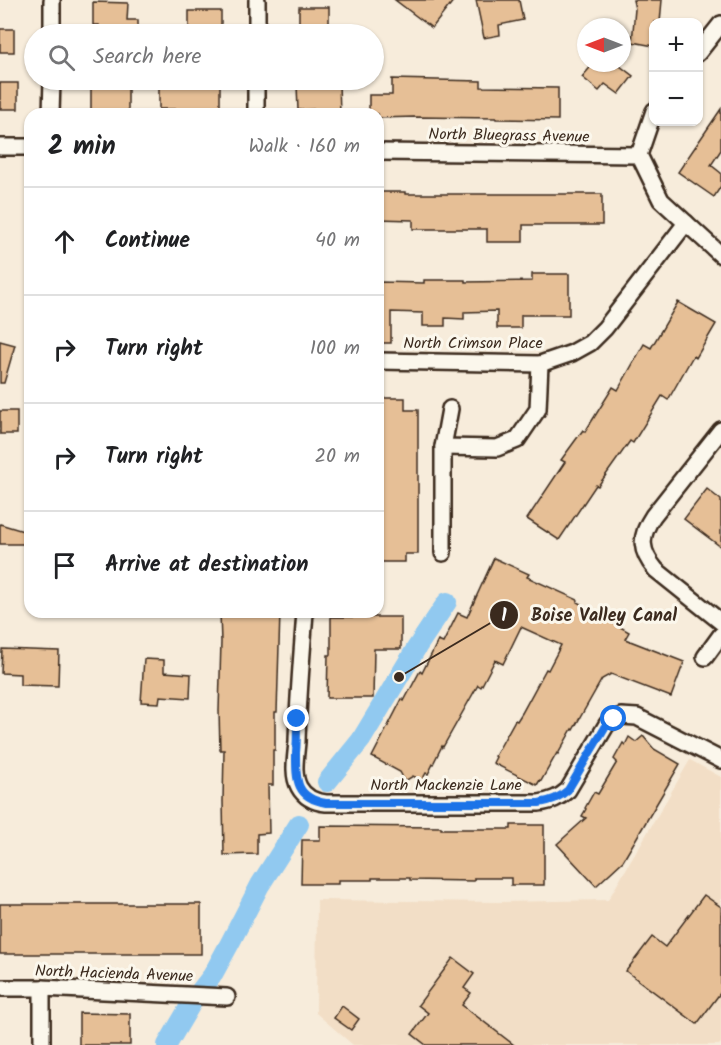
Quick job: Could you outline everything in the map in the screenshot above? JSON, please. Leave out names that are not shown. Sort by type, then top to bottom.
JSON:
[{"type":"street","points":[[52,0],[52,24]]},
{"type":"street","points":[[257,0],[257,24]]},
{"type":"street","points":[[703,48],[721,24]]},
{"type":"street","points":[[51,108],[52,90]]},
{"type":"street","points":[[256,90],[256,108]]},
{"type":"street","points":[[649,126],[639,155],[661,200],[721,255]]},
{"type":"street","points":[[0,147],[24,147]]},
{"type":"street","name":"North Bluegrass Avenue","points":[[384,152],[639,155]]},
{"type":"street","name":"North Crimson Place","points":[[384,360],[540,364],[572,353],[590,343],[605,328],[686,223]]},
{"type":"street","points":[[443,447],[497,448],[517,440],[538,409],[540,364]]},
{"type":"street","points":[[443,553],[443,447],[450,409]]},
{"type":"street","points":[[721,430],[652,516],[645,527],[643,539],[643,549],[647,560],[656,570],[721,622]]},
{"type":"street","name":"North Mackenzie Lane","points":[[304,618],[296,777],[307,797],[316,802],[539,803],[560,798],[568,790],[607,724],[621,716],[637,717],[721,760]]},
{"type":"street","points":[[705,657],[721,635]]},
{"type":"street","name":"North Hacienda Avenue","points":[[0,988],[227,996]]},
{"type":"street","points":[[42,988],[42,1045]]},
{"type":"shaded area","points":[[690,760],[721,777],[721,1043],[719,1045],[353,1045],[316,1013],[317,900],[500,902],[608,900]]},
{"type":"building","points":[[395,0],[454,0],[432,28]]},
{"type":"building","points":[[476,0],[519,0],[523,20],[499,25],[500,35],[484,38]]},
{"type":"building","points":[[633,0],[662,0],[660,18],[649,18],[649,45],[632,42],[635,9]]},
{"type":"building","points":[[93,2],[128,3],[127,20],[138,20],[138,24],[93,24]]},
{"type":"building","points":[[299,7],[329,7],[329,24],[299,24]]},
{"type":"building","points":[[189,11],[221,11],[221,24],[189,24]]},
{"type":"building","points":[[0,29],[14,29],[14,52],[0,52]]},
{"type":"building","points":[[586,72],[628,72],[633,76],[619,94],[605,84],[599,91],[582,77]]},
{"type":"building","points":[[392,79],[481,81],[481,87],[558,88],[558,120],[384,118],[384,108],[369,108],[369,95],[392,95]]},
{"type":"building","points":[[0,83],[18,83],[18,109],[0,109]]},
{"type":"building","points":[[91,90],[128,90],[128,108],[91,108]]},
{"type":"building","points":[[159,90],[220,90],[220,108],[159,108]]},
{"type":"building","points":[[297,90],[339,90],[340,108],[298,108]]},
{"type":"building","points":[[721,109],[721,150],[711,165],[721,173],[721,186],[714,197],[678,172]]},
{"type":"building","points":[[384,192],[405,192],[405,194],[602,194],[602,225],[523,225],[523,242],[487,242],[487,229],[413,229],[413,220],[384,219]]},
{"type":"building","points":[[532,274],[569,274],[569,315],[521,315],[521,328],[497,328],[497,311],[464,312],[464,319],[445,318],[445,326],[423,326],[423,313],[391,312],[391,343],[384,343],[384,282],[424,283],[424,280],[532,281]]},
{"type":"building","points":[[678,302],[716,324],[696,358],[693,356],[668,400],[662,396],[633,443],[630,441],[598,486],[596,485],[559,540],[527,519],[565,462],[561,460],[583,430],[585,432],[613,387],[618,390],[644,344],[651,348]]},
{"type":"building","points":[[0,341],[15,345],[4,383],[0,383]]},
{"type":"building","points":[[384,398],[405,398],[405,410],[418,410],[418,554],[405,554],[405,562],[384,562]]},
{"type":"building","points":[[0,411],[17,411],[17,434],[0,434]]},
{"type":"building","points":[[707,489],[721,500],[721,547],[684,519]]},
{"type":"building","points":[[0,524],[24,531],[24,544],[0,544]]},
{"type":"building","points":[[494,558],[529,574],[527,577],[578,600],[577,602],[629,632],[625,639],[684,662],[671,697],[611,674],[602,679],[573,730],[537,785],[493,763],[515,720],[517,721],[522,713],[561,645],[521,627],[503,664],[495,660],[481,687],[478,685],[428,774],[426,773],[422,780],[413,776],[405,781],[400,772],[372,757],[402,699],[404,701],[420,671],[422,673],[438,641],[443,643],[458,613],[467,617]]},
{"type":"building","points":[[401,617],[401,649],[374,649],[373,698],[327,698],[328,655],[331,655],[331,618]]},
{"type":"building","points":[[220,618],[280,618],[273,785],[268,785],[269,833],[257,834],[257,854],[224,855],[224,750],[220,750],[219,711]]},
{"type":"building","points":[[2,649],[59,651],[58,686],[20,685],[20,674],[1,673]]},
{"type":"building","points":[[144,659],[164,660],[164,672],[191,674],[190,698],[160,696],[159,703],[141,702]]},
{"type":"building","points":[[643,736],[654,749],[680,764],[623,861],[596,886],[557,844],[586,818],[582,816],[585,808],[594,792],[598,794],[617,762],[614,759],[623,743],[625,745],[629,737],[636,742]]},
{"type":"building","points":[[511,825],[544,825],[544,885],[511,885],[511,878],[474,878],[474,881],[372,878],[372,880],[338,880],[338,884],[301,884],[302,840],[320,840],[320,826],[511,829]]},
{"type":"building","points":[[704,895],[721,907],[721,992],[697,1024],[626,971],[652,937],[665,947]]},
{"type":"building","points":[[0,904],[201,904],[201,954],[0,954]]},
{"type":"building","points":[[453,958],[474,974],[464,988],[471,993],[462,1005],[514,1045],[426,1045],[412,1034],[428,1013],[418,1005]]},
{"type":"building","points":[[342,1006],[359,1019],[351,1030],[334,1018]]},
{"type":"building","points":[[79,1013],[130,1014],[130,1045],[79,1045]]},
{"type":"waterway","points":[[327,782],[361,740],[447,602]]},
{"type":"waterway","points":[[167,1045],[194,999],[212,976],[260,885],[299,824]]},
{"type":"place","name":"Boise Valley Canal","points":[[399,677]]},
{"type":"route","points":[[297,719],[296,777],[307,797],[316,802],[539,803],[560,798],[568,790],[607,724],[614,719]]}]
